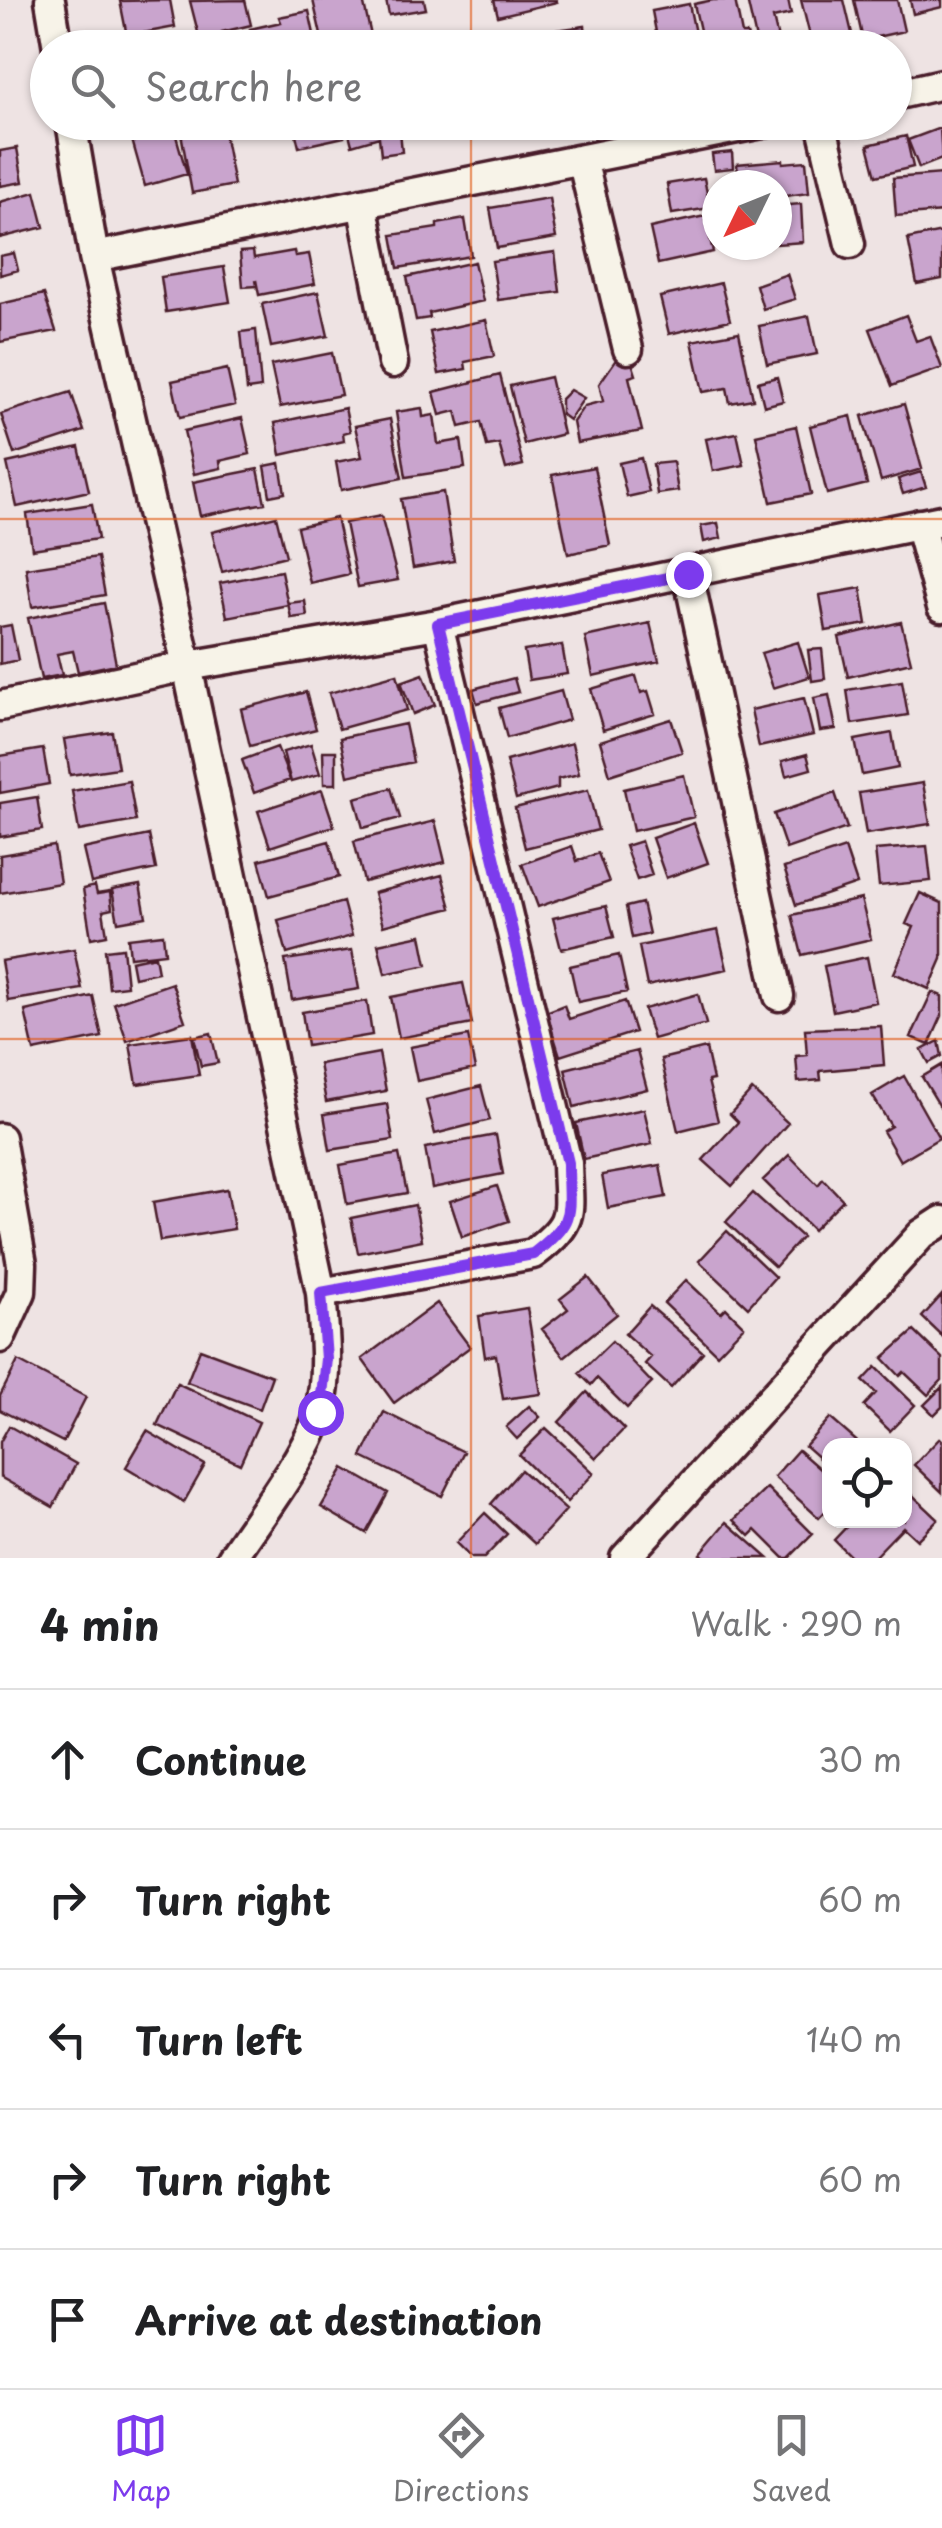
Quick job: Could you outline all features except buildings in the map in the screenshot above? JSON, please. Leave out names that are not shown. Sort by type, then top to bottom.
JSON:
[{"type":"street","points":[[50,0],[55,30]]},
{"type":"street","points":[[912,91],[942,84]]},
{"type":"street","points":[[74,140],[94,257],[187,666],[321,1293],[326,1359],[320,1412],[308,1442],[232,1558]]},
{"type":"street","points":[[94,257],[679,140]]},
{"type":"street","points":[[825,140],[850,244]]},
{"type":"street","points":[[582,160],[628,349]]},
{"type":"street","points":[[362,203],[393,363]]},
{"type":"street","points":[[0,706],[187,666],[438,624],[930,522],[942,607]]},
{"type":"street","points":[[688,574],[779,996]]},
{"type":"street","points":[[321,1293],[533,1254],[561,1232],[568,1217],[568,1163],[438,624]]},
{"type":"street","points":[[0,1138],[22,1264],[22,1292],[0,1338]]},
{"type":"street","points":[[626,1558],[922,1234],[942,1222]]},
{"type":"route","points":[[320,1412],[326,1359],[321,1293],[533,1254],[561,1232],[568,1217],[568,1163],[438,624],[688,574]]}]
